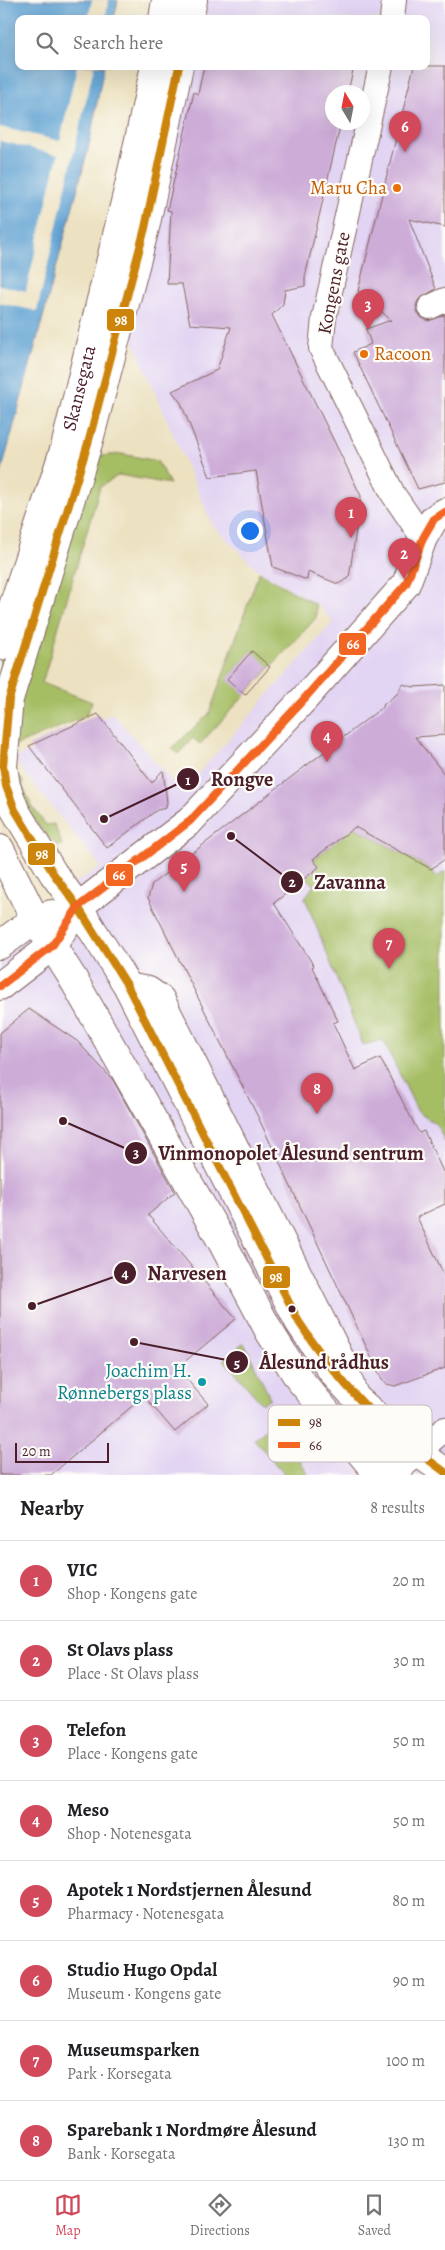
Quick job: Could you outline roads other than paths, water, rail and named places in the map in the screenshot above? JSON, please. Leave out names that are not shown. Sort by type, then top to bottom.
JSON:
[{"type":"main road","points":[[164,15],[166,0]]},
{"type":"main road","points":[[191,15],[193,0]]},
{"type":"main road","name":"Skansegata","points":[[0,646],[65,447],[128,190],[154,70]]},
{"type":"main road","name":"Skansegata","points":[[178,70],[145,228],[92,432],[10,699],[6,722],[3,766],[6,786],[15,810],[53,873],[78,907],[127,985],[299,1322],[334,1374],[364,1405]]},
{"type":"main road","points":[[0,986],[52,946],[78,907],[190,820],[304,700],[406,584],[423,538],[434,519],[445,512]]},
{"type":"main road","points":[[0,848],[35,919],[72,977],[221,1240],[269,1331],[299,1379],[321,1405]]},
{"type":"main road","points":[[0,945],[35,919],[78,907]]},
{"type":"main road","points":[[368,1462],[379,1475]]},
{"type":"main road","points":[[388,1475],[404,1462]]},
{"type":"main road","name":"Skansegata","points":[[431,1462],[445,1472]]},
{"type":"street","points":[[392,15],[394,0]]},
{"type":"street","name":"Kongens gate","points":[[380,70],[324,318],[321,348],[393,494],[423,538]]},
{"type":"street","points":[[432,1440],[445,1429]]},
{"type":"street","points":[[441,1475],[445,1472]]},
{"type":"water","points":[[0,0],[118,0],[115,15],[15,15],[15,70],[103,70],[88,150],[0,477]]},
{"type":"place","name":"Studio Hugo Opdal","points":[[405,152]]},
{"type":"place","name":"Maru Cha","points":[[397,188]]},
{"type":"place","name":"Telefon","points":[[368,330]]},
{"type":"place","name":"Racoon","points":[[364,354]]},
{"type":"place","name":"VIC","points":[[351,538]]},
{"type":"place","name":"St Olavs plass","points":[[404,579]]},
{"type":"place","name":"Meso","points":[[327,762]]},
{"type":"place","name":"Rongve","points":[[104,819]]},
{"type":"place","name":"Zavanna","points":[[231,836]]},
{"type":"place","name":"Apotek 1 Nordstjernen Ålesund","points":[[184,892]]},
{"type":"place","name":"Museumsparken","points":[[389,969]]},
{"type":"place","name":"Sparebank 1 Nordmøre Ålesund","points":[[317,1114]]},
{"type":"place","name":"Vinmonopolet Ålesund sentrum","points":[[63,1121]]},
{"type":"place","name":"Narvesen","points":[[32,1306]]},
{"type":"place","name":"Ålesund rådhus","points":[[134,1342]]},
{"type":"place","name":"Joachim H. Rønnebergs plass","points":[[202,1382]]}]
